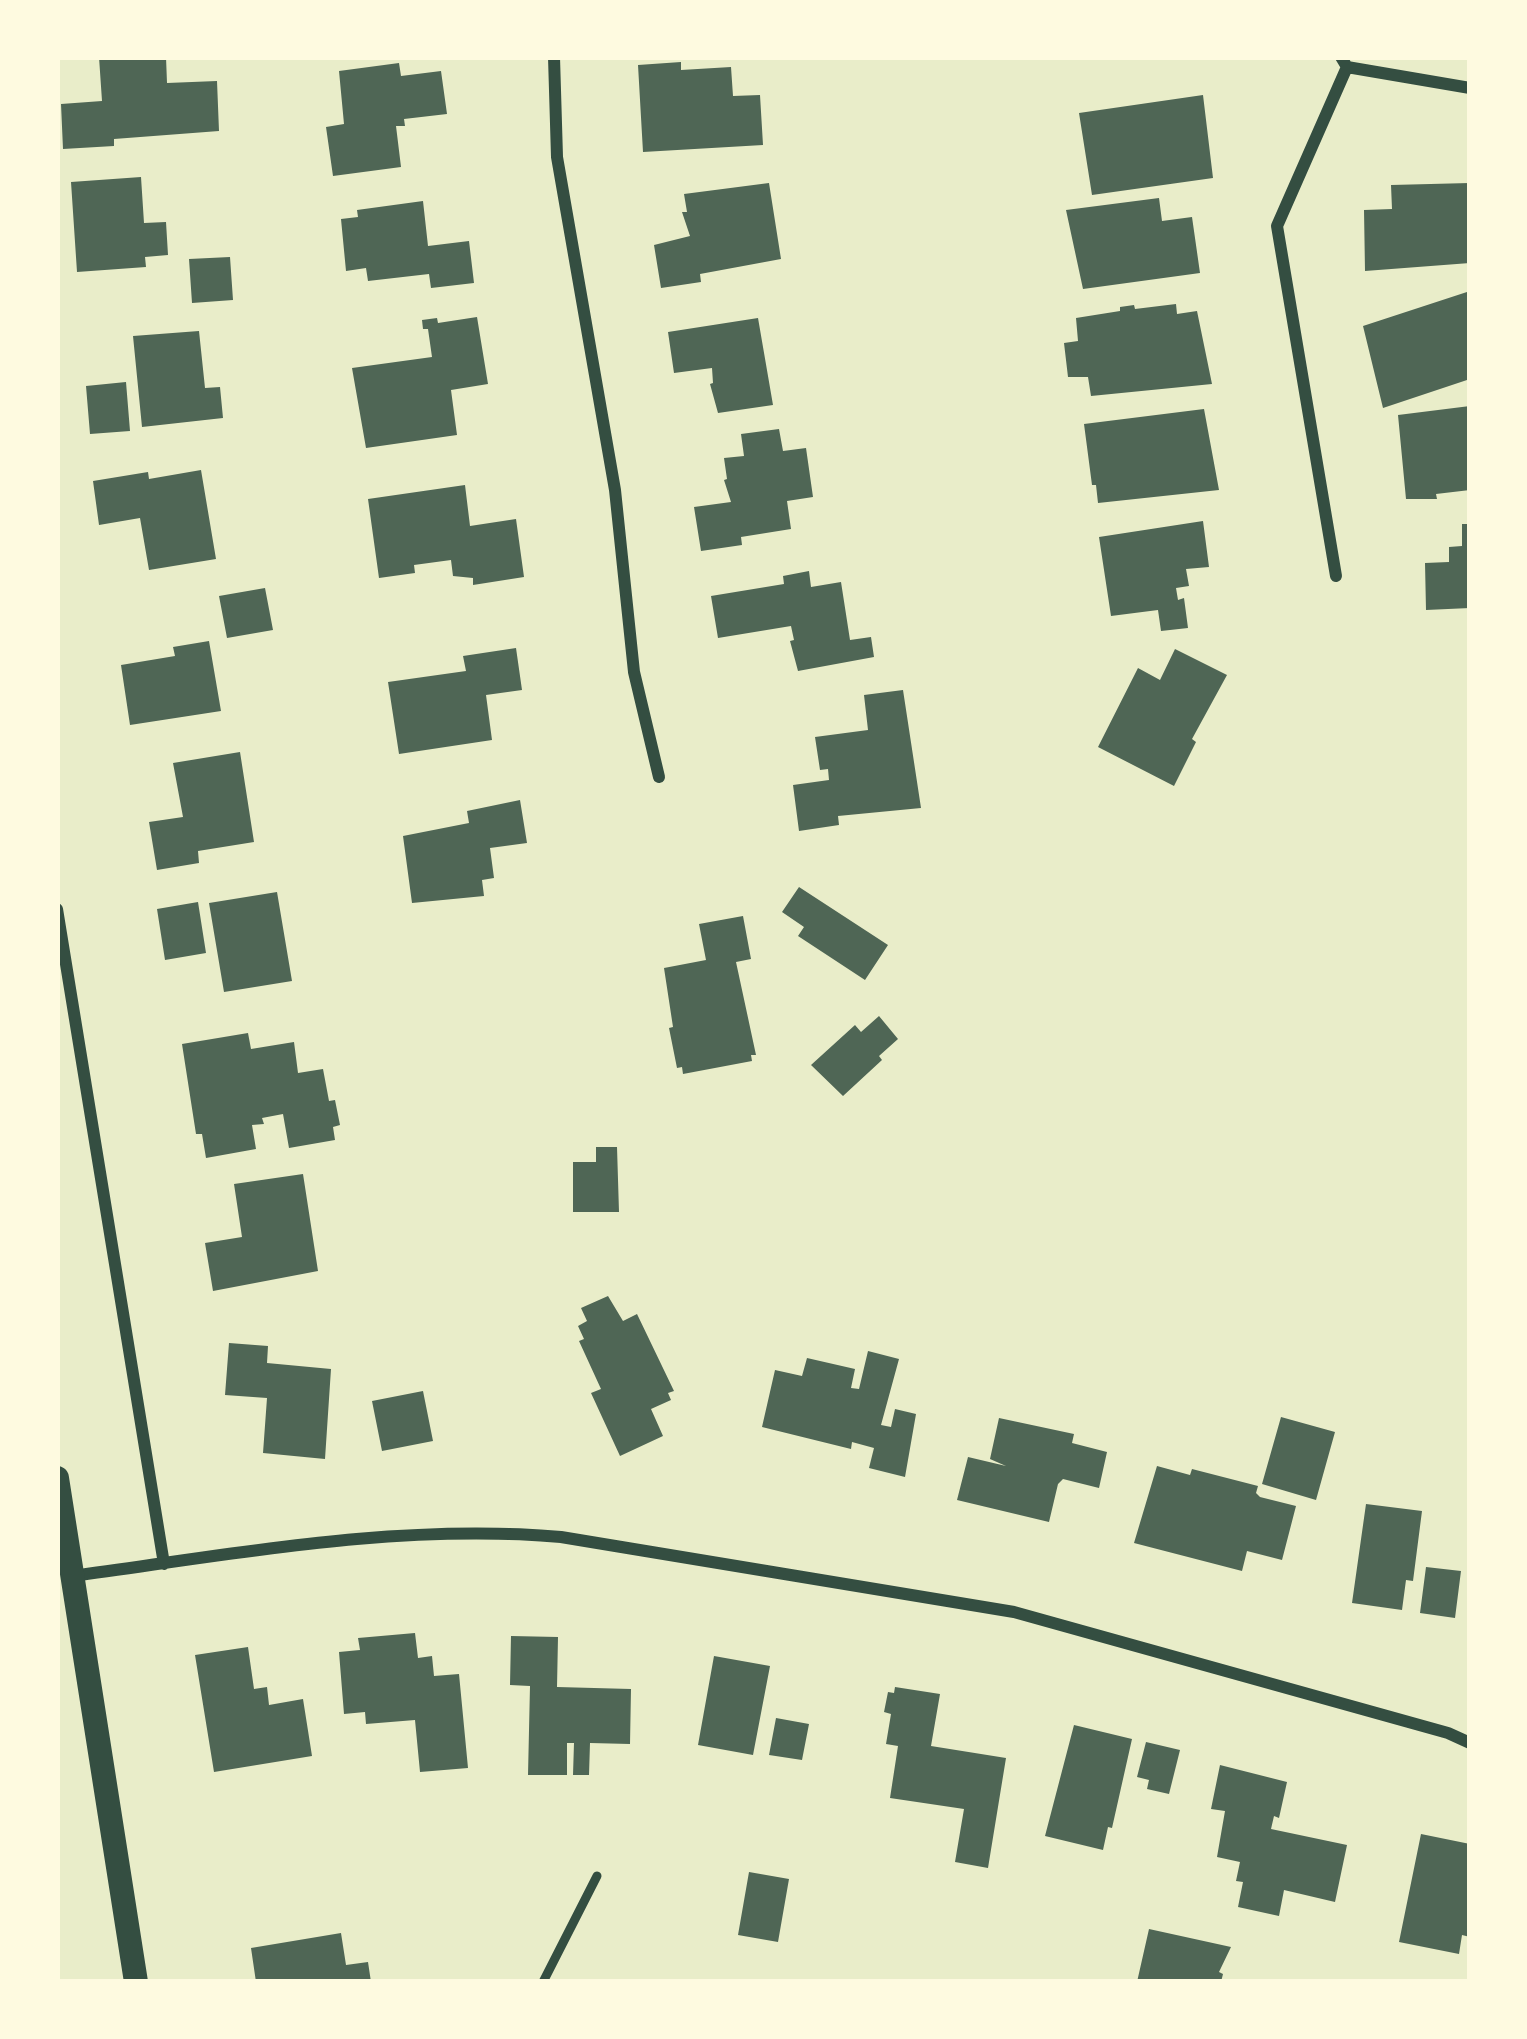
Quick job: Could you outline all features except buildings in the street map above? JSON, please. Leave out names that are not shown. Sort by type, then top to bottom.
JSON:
[{"type":"main road","points":[[57,1478],[65,1577],[136,1982]]},
{"type":"street","points":[[554,57],[556,157],[614,490],[634,672],[659,777]]},
{"type":"street","points":[[1336,576],[1276,226],[1344,62],[1470,88]]},
{"type":"street","points":[[57,909],[164,1564]]},
{"type":"street","points":[[65,1577],[374,1536],[504,1532],[561,1537],[1014,1612],[1470,1743]]},
{"type":"lane","points":[[543,1982],[597,1876]]}]
